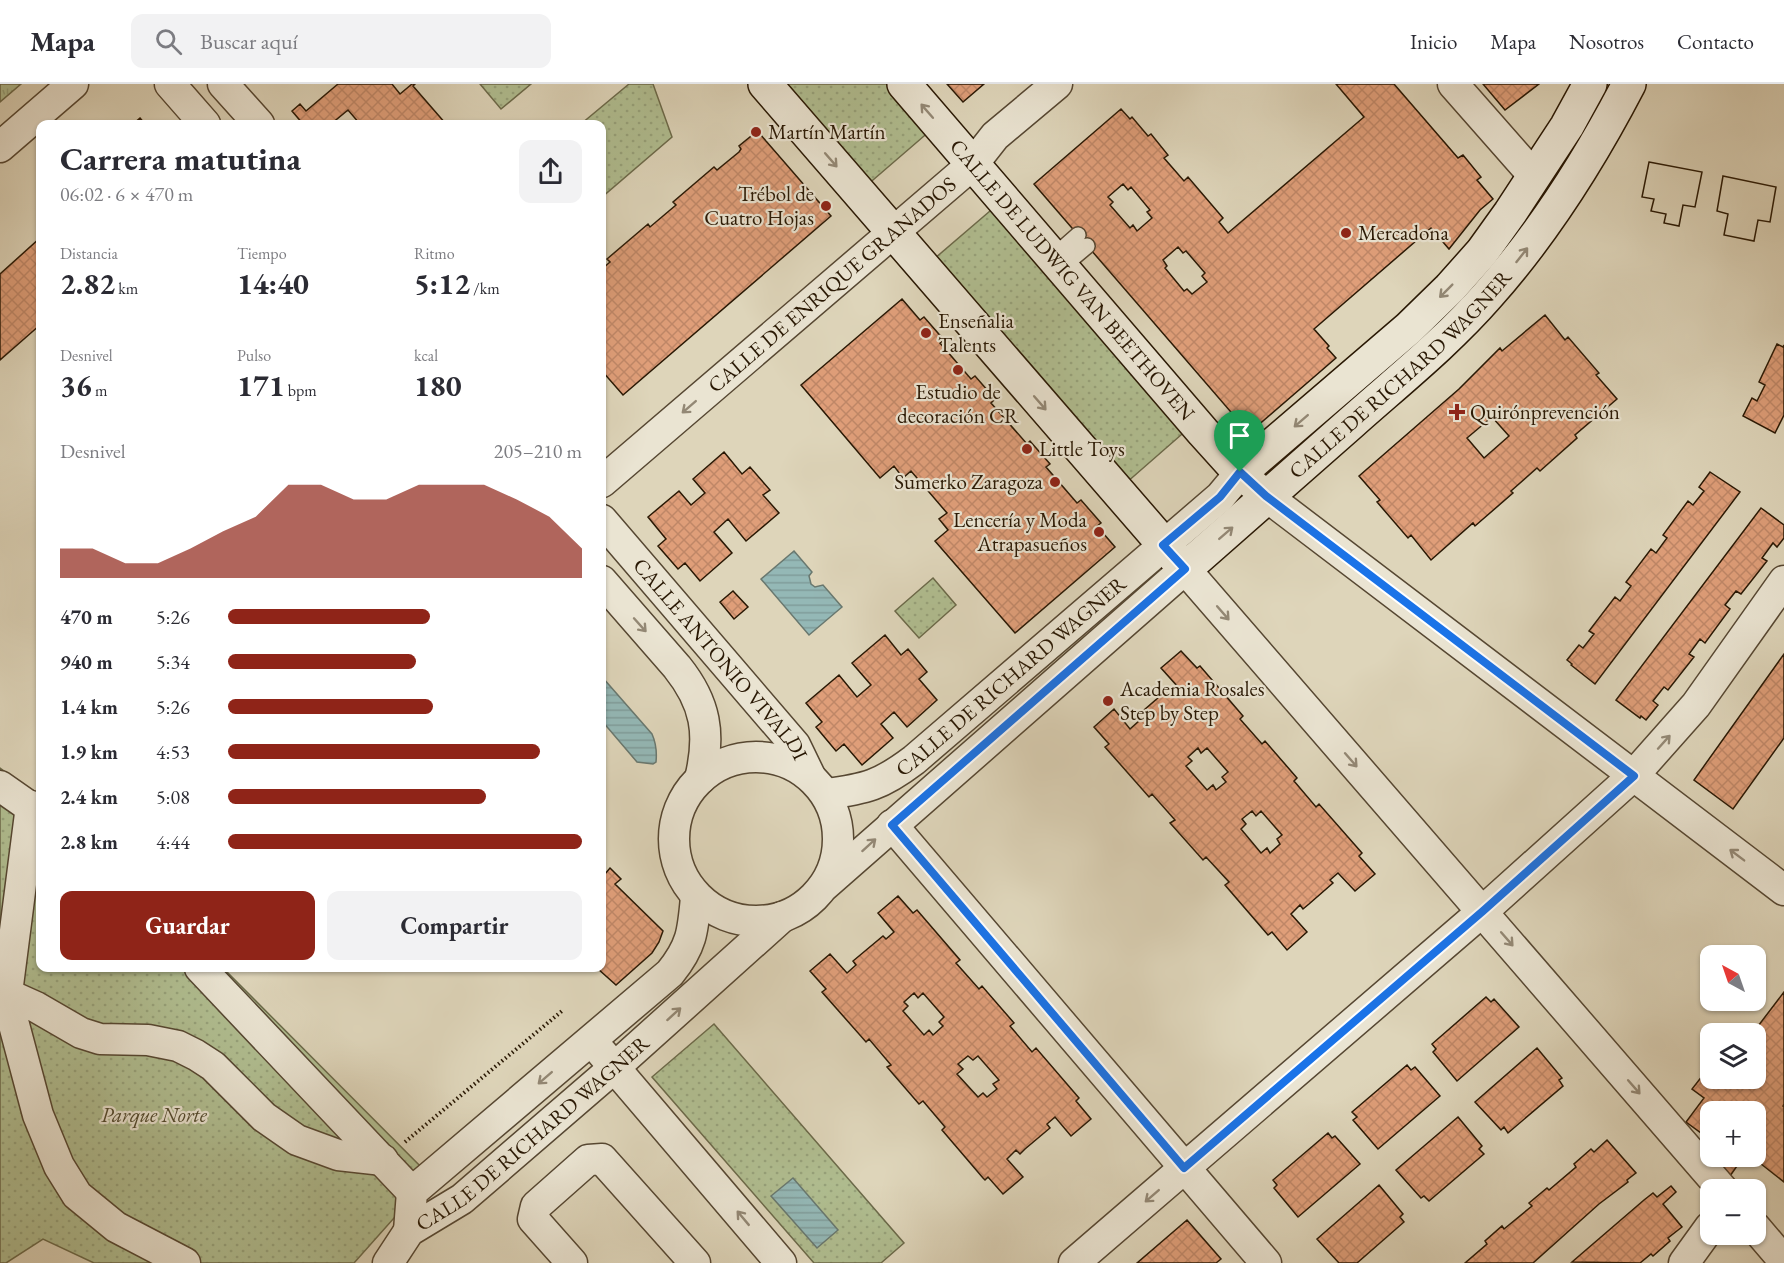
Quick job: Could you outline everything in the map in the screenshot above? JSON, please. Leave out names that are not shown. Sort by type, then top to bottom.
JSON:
[{"type":"street","points":[[0,147],[73,84]]},
{"type":"street","points":[[170,84],[202,120]]},
{"type":"street","points":[[224,84],[256,120]]},
{"type":"street","points":[[765,84],[1714,1179]]},
{"type":"street","name":"CALLE DE LUDWIG VAN BEETHOVEN","points":[[904,84],[1196,424],[1240,472],[1266,496],[1784,890]]},
{"type":"street","name":"CALLE DE ENRIQUE GRANADOS","points":[[606,479],[973,164],[995,136],[1057,84]]},
{"type":"street","points":[[1453,84],[1534,176]]},
{"type":"street","name":"CALLE DE RICHARD WAGNER","points":[[818,785],[870,787],[893,776],[1220,497],[1240,472],[1409,328],[1450,288],[1482,252],[1567,126],[1590,84]]},
{"type":"street","name":"CALLE DE RICHARD WAGNER","points":[[825,885],[1442,343],[1521,257],[1596,144],[1629,84]]},
{"type":"street","name":"CALLE ANTONIO VIVALDI","points":[[606,525],[795,745],[818,785]]},
{"type":"street","points":[[1074,1263],[1483,911],[1634,776],[1696,705],[1784,581]]},
{"type":"street","points":[[606,586],[688,680],[698,699],[704,716],[706,735],[705,758],[700,779]]},
{"type":"street","points":[[754,756],[775,758],[794,765],[818,785],[834,811],[838,830],[838,849],[834,868],[825,885],[813,898],[799,910],[782,917],[765,921],[746,921],[729,917],[712,909],[696,897],[684,880],[676,860],[674,838],[677,816],[686,796],[700,779],[716,767],[735,759],[754,756]]},
{"type":"street","points":[[0,786],[36,810],[3,983],[0,1032]]},
{"type":"street","points":[[892,825],[1266,1263]]},
{"type":"street","name":"CALLE DE RICHARD WAGNER","points":[[409,1231],[412,1192],[670,973],[682,958],[690,942],[696,897]]},
{"type":"street","name":"CALLE DE RICHARD WAGNER","points":[[409,1231],[462,1199],[615,1067],[782,917]]},
{"type":"street","points":[[204,972],[412,1192]]},
{"type":"street","points":[[3,983],[81,1033],[100,1039],[148,1040],[178,1046],[196,1055],[213,1066],[264,1117],[297,1140],[338,1155],[383,1160]]},
{"type":"street","points":[[3,983],[38,1114],[59,1166],[77,1195],[116,1227],[185,1263]]},
{"type":"street","points":[[590,1040],[615,1067],[774,1261]]},
{"type":"street","points":[[572,1263],[533,1219],[536,1206],[588,1160],[602,1159],[694,1263]]},
{"type":"street","points":[[388,1263],[409,1231]]},
{"type":"street","points":[[1766,1240],[1784,1261]]},
{"type":"street","points":[[1684,1263],[1700,1241]]},
{"type":"lane","points":[[1057,262],[1082,240]]},
{"type":"path","points":[[383,1160],[562,1011]]},
{"type":"green space","points":[[0,84],[21,84],[0,102]]},
{"type":"green space","points":[[480,84],[531,84],[501,109]]},
{"type":"green space","points":[[629,84],[653,84],[672,137],[606,194],[606,120],[586,120]]},
{"type":"green space","points":[[777,84],[891,84],[931,130],[866,186]]},
{"type":"green space","points":[[997,205],[1189,428],[1126,483],[934,259]]},
{"type":"green space","points":[[933,578],[956,605],[919,638],[895,611]]},
{"type":"green space","name":"Parque Norte","points":[[0,768],[36,794],[36,972],[227,972],[437,1183],[394,1218],[354,1263],[94,1263],[43,1239],[6,1263],[0,1263]]},
{"type":"green space","points":[[714,1024],[904,1243],[881,1263],[814,1263],[652,1077]]},
{"type":"water","points":[[794,551],[812,572],[809,576],[811,584],[815,587],[823,585],[842,607],[809,635],[761,579]]},
{"type":"water","points":[[606,681],[652,734],[656,762],[653,764],[637,762],[606,726]]},
{"type":"water","points":[[793,1178],[838,1230],[817,1248],[771,1196]]},
{"type":"building","points":[[338,84],[392,84],[400,94],[415,84],[413,86],[443,120],[357,120],[348,110],[336,120],[300,120],[292,111],[300,104],[306,111]]},
{"type":"building","points":[[947,84],[984,84],[963,102]]},
{"type":"building","points":[[1336,84],[1394,84],[1458,158],[1463,155],[1481,177],[1477,180],[1493,199],[1480,210],[1449,249],[1431,228],[1314,329],[1336,358],[1249,433],[1034,184],[1121,109],[1130,119],[1132,117],[1148,136],[1151,134],[1168,155],[1164,158],[1184,181],[1188,177],[1223,218],[1219,222],[1228,233],[1364,117]],"holes":[[[1123,184],[1128,190],[1131,187],[1150,210],[1147,212],[1152,218],[1137,231],[1133,225],[1130,228],[1110,205],[1113,202],[1108,197]],[[1178,247],[1183,253],[1186,251],[1205,273],[1202,276],[1207,282],[1192,294],[1187,289],[1184,291],[1165,268],[1167,266],[1163,260]]]},
{"type":"building","points":[[1483,84],[1539,84],[1505,110]]},
{"type":"building","points":[[756,132],[760,134],[831,216],[623,395],[606,376],[606,266],[610,262],[607,259],[648,224],[650,227],[676,205],[673,202],[714,167],[717,170],[739,152],[741,149],[739,146]]},
{"type":"building","points":[[1649,162],[1702,172],[1695,207],[1683,205],[1679,226],[1664,223],[1666,214],[1651,211],[1654,199],[1642,197]]},
{"type":"building","points":[[1649,162],[1702,172],[1695,207],[1683,205],[1679,226],[1664,223],[1666,214],[1651,211],[1654,199],[1642,197]]},
{"type":"building","points":[[1723,176],[1776,187],[1770,222],[1758,220],[1754,241],[1724,235],[1728,214],[1717,211]]},
{"type":"building","points":[[1723,176],[1776,187],[1770,222],[1758,220],[1754,241],[1724,235],[1728,214],[1717,211]]},
{"type":"building","points":[[36,242],[36,328],[0,360],[0,274]]},
{"type":"building","points":[[902,299],[920,320],[924,317],[944,340],[940,343],[971,379],[975,376],[995,399],[991,403],[1027,444],[1030,441],[1050,464],[1046,467],[1077,503],[1081,500],[1101,523],[1097,526],[1115,547],[1015,633],[935,541],[948,530],[939,519],[947,513],[911,471],[903,478],[894,466],[880,478],[801,385]]},
{"type":"building","points":[[1545,315],[1565,340],[1568,337],[1599,373],[1596,375],[1617,399],[1575,435],[1577,438],[1540,471],[1537,468],[1511,491],[1513,493],[1475,526],[1473,523],[1431,560],[1411,535],[1408,538],[1377,502],[1380,500],[1359,476],[1459,389],[1500,348],[1502,351]],"holes":[[[1492,417],[1509,436],[1484,458],[1467,438]]]},
{"type":"building","points":[[1777,344],[1783,347],[1784,345],[1784,415],[1775,433],[1743,416],[1752,398],[1757,401],[1765,385],[1759,382]]},
{"type":"building","points":[[724,452],[742,474],[750,467],[770,490],[763,495],[779,513],[746,541],[728,519],[714,532],[732,553],[700,581],[685,563],[678,569],[658,546],[666,539],[648,517],[679,491],[691,505],[705,493],[693,479]]},
{"type":"building","points":[[1710,472],[1740,492],[1595,684],[1567,660],[1579,645],[1583,648],[1594,634],[1589,631],[1615,597],[1620,601],[1631,586],[1626,582],[1651,549],[1656,553],[1667,538],[1663,535],[1688,501],[1693,505],[1704,491],[1699,487]]},
{"type":"building","points":[[1761,508],[1784,525],[1784,538],[1777,547],[1773,543],[1762,558],[1767,561],[1741,594],[1736,591],[1725,605],[1730,609],[1705,643],[1700,639],[1689,654],[1694,657],[1668,690],[1664,687],[1653,701],[1658,705],[1646,720],[1641,716],[1640,718],[1616,700]]},
{"type":"building","points":[[733,591],[748,607],[734,619],[720,602]]},
{"type":"building","points":[[885,635],[901,655],[908,649],[927,672],[919,679],[937,700],[907,727],[894,712],[881,724],[893,738],[862,765],[844,744],[836,751],[816,727],[822,722],[806,703],[839,675],[857,697],[871,685],[852,663]]},
{"type":"building","points":[[1181,651],[1197,668],[1200,666],[1243,716],[1240,719],[1262,744],[1265,741],[1297,778],[1294,781],[1316,807],[1319,804],[1362,853],[1359,856],[1375,874],[1355,891],[1338,873],[1330,880],[1333,883],[1309,904],[1303,909],[1300,905],[1291,914],[1307,932],[1287,950],[1272,932],[1268,935],[1225,885],[1229,882],[1206,857],[1203,860],[1170,823],[1175,820],[1152,794],[1149,797],[1105,747],[1109,744],[1094,727],[1114,709],[1130,729],[1140,720],[1136,717],[1166,691],[1170,694],[1178,687],[1161,668]],"holes":[[[1198,748],[1201,753],[1207,748],[1228,772],[1222,777],[1226,782],[1216,790],[1213,785],[1207,790],[1186,766],[1192,761],[1188,757]],[[1252,811],[1256,816],[1261,811],[1282,835],[1277,839],[1280,844],[1270,853],[1267,848],[1261,853],[1241,829],[1246,824],[1242,819]]]},
{"type":"building","points":[[1784,654],[1784,738],[1733,809],[1694,780]]},
{"type":"building","points":[[610,868],[621,879],[615,884],[663,931],[652,953],[616,985],[601,972],[606,972],[606,873]]},
{"type":"building","points":[[898,896],[913,913],[917,910],[960,960],[956,963],[979,989],[982,986],[1014,1023],[1010,1026],[1032,1052],[1036,1048],[1079,1098],[1076,1101],[1091,1119],[1071,1136],[1055,1117],[1047,1124],[1050,1128],[1020,1154],[1016,1150],[1007,1159],[1023,1177],[1003,1194],[988,1177],[985,1180],[983,1178],[942,1130],[945,1127],[923,1101],[919,1104],[887,1067],[891,1065],[869,1039],[866,1042],[822,992],[826,989],[810,971],[830,954],[847,973],[856,965],[853,961],[883,936],[886,939],[894,932],[878,913]],"holes":[[[914,993],[918,998],[923,993],[944,1017],[939,1022],[943,1026],[933,1035],[929,1030],[924,1035],[903,1011],[908,1006],[904,1002]],[[968,1056],[973,1060],[978,1056],[999,1080],[993,1084],[997,1089],[987,1097],[983,1093],[978,1097],[957,1074],[963,1069],[958,1064]]]},
{"type":"building","points":[[1784,992],[1784,1182],[1765,1167],[1766,1101],[1702,1101],[1704,1098],[1692,1089],[1700,1079],[1700,1089],[1766,1089],[1766,1023],[1760,1023]]},
{"type":"building","points":[[1486,997],[1491,1002],[1494,999],[1519,1027],[1457,1081],[1433,1052],[1436,1049],[1432,1044]]},
{"type":"building","points":[[1537,1048],[1562,1078],[1559,1080],[1563,1086],[1508,1133],[1504,1127],[1501,1130],[1475,1102]]},
{"type":"building","points":[[1407,1065],[1411,1070],[1415,1067],[1440,1096],[1378,1149],[1353,1120],[1357,1117],[1352,1112]]},
{"type":"building","points":[[1700,1103],[1700,1132],[1686,1122]]},
{"type":"building","points":[[1458,1117],[1482,1146],[1479,1149],[1484,1154],[1429,1201],[1424,1196],[1421,1198],[1396,1170]]},
{"type":"building","points":[[1328,1133],[1332,1138],[1335,1136],[1360,1164],[1298,1217],[1274,1188],[1277,1185],[1273,1180]]},
{"type":"building","points":[[1607,1140],[1636,1173],[1627,1180],[1628,1182],[1599,1204],[1533,1263],[1465,1263],[1487,1244],[1485,1241],[1502,1226],[1504,1229],[1532,1206],[1529,1203],[1547,1188],[1549,1190],[1576,1167],[1574,1164],[1591,1149],[1594,1152]]},
{"type":"building","points":[[1722,1167],[1736,1167],[1730,1176]]},
{"type":"building","points":[[1379,1185],[1403,1214],[1400,1217],[1404,1222],[1357,1263],[1339,1263],[1317,1239]]},
{"type":"building","points":[[1671,1186],[1676,1192],[1663,1204],[1682,1227],[1668,1238],[1670,1241],[1653,1256],[1651,1254],[1640,1263],[1572,1262],[1653,1193],[1657,1197]]},
{"type":"building","points":[[1187,1220],[1221,1259],[1216,1263],[1137,1263]]},
{"type":"place","name":"Martín Martín","points":[[756,132]]},
{"type":"place","name":"Trébol de Cuatro Hojas","points":[[826,206]]},
{"type":"place","name":"Mercadona","points":[[1346,233]]},
{"type":"place","name":"Enseñalia Talents","points":[[926,333]]},
{"type":"place","name":"Estudio de decoración CR","points":[[958,370]]},
{"type":"place","name":"Quirónprevención","points":[[1457,412]]},
{"type":"place","name":"Little Toys","points":[[1027,449]]},
{"type":"place","name":"Sumerko Zaragoza","points":[[1055,482]]},
{"type":"place","name":"Lencería y Moda Atrapasueños","points":[[1099,532]]},
{"type":"place","name":"Academia Rosales Step by Step","points":[[1108,701]]},
{"type":"route","points":[[1240,472],[1266,496],[1634,776],[1483,911],[1184,1168],[892,825],[1185,569],[1163,545],[1220,497],[1240,472]]}]
